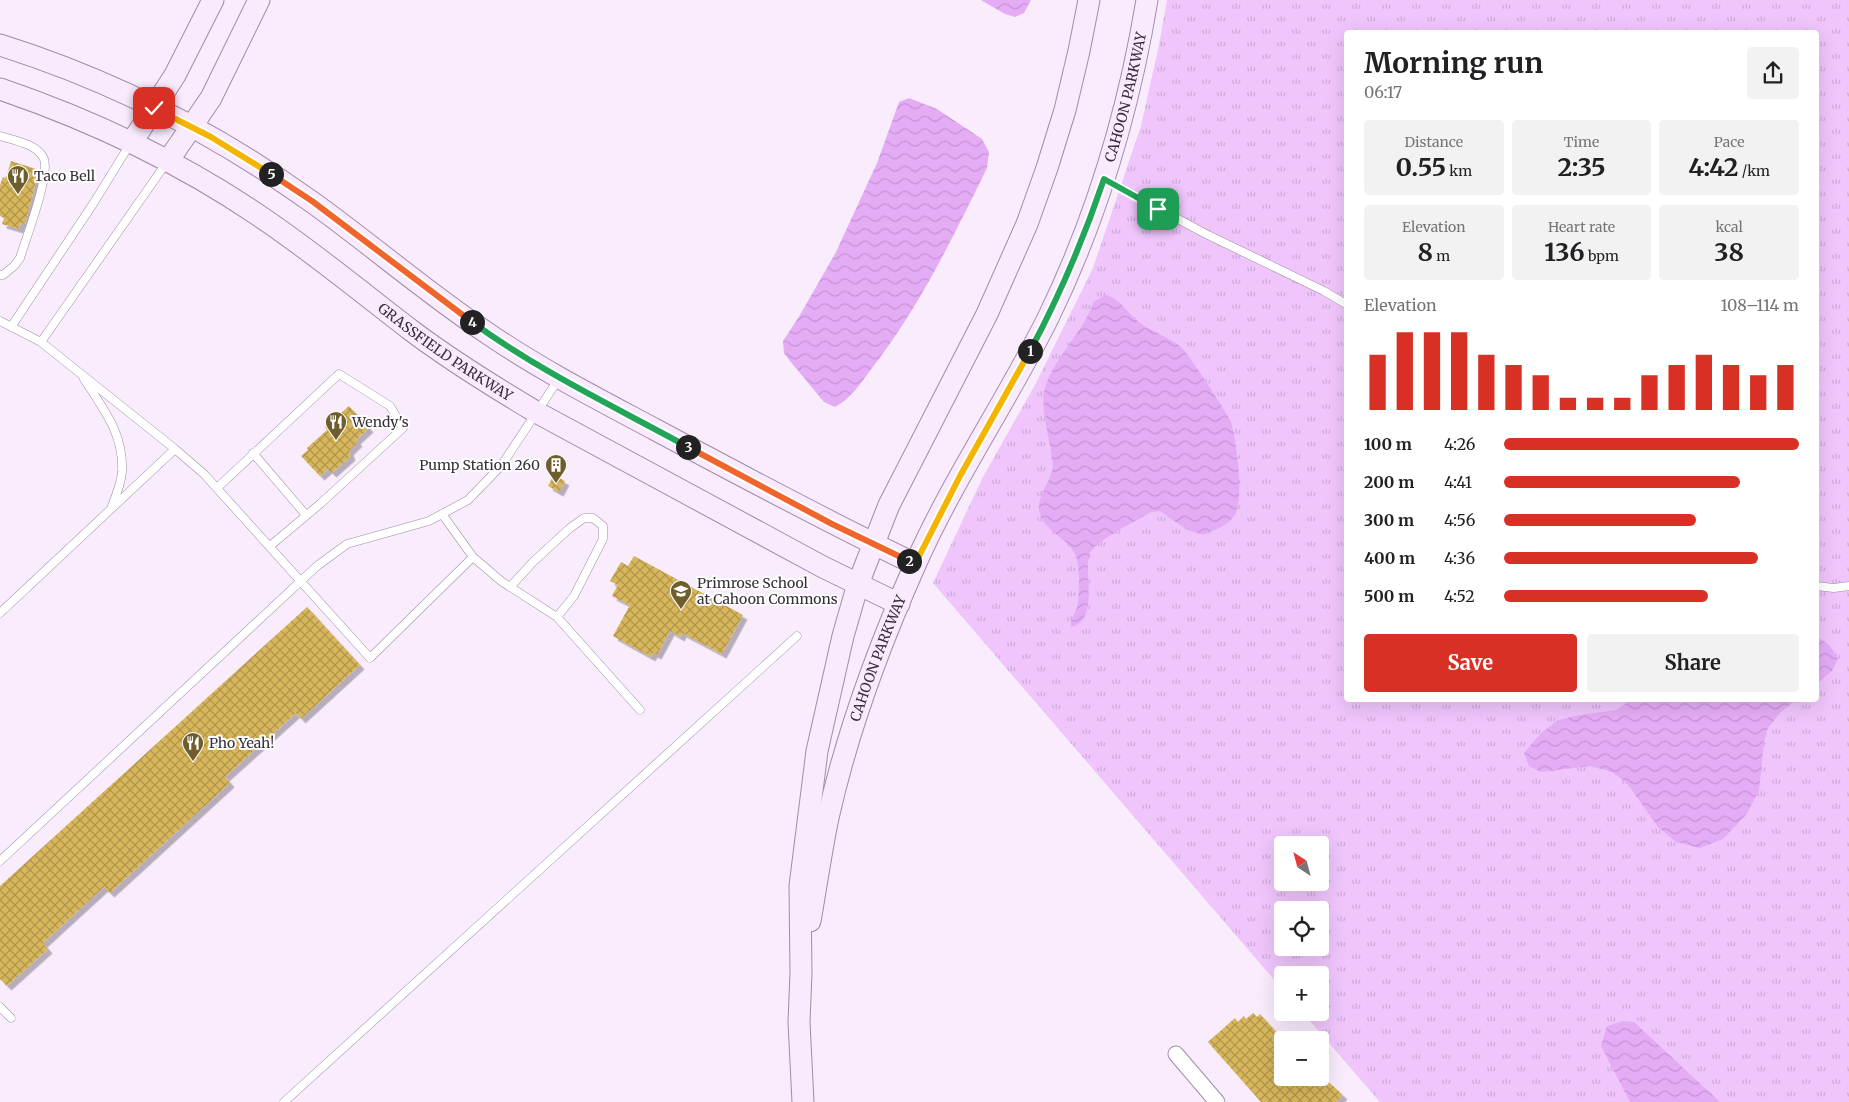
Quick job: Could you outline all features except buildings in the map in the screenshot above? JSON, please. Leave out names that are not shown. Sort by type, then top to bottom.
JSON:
[{"type":"street","points":[[132,142],[175,74],[213,0]]},
{"type":"street","points":[[168,161],[212,98],[259,0]]},
{"type":"street","name":"CAHOON PARKWAY","points":[[803,1102],[799,1022],[801,973],[800,886],[817,751],[838,657],[858,584],[873,544],[915,452],[986,314],[1027,224],[1065,110],[1089,0]]},
{"type":"street","name":"CAHOON PARKWAY","points":[[801,973],[828,818],[863,697],[915,564],[960,476],[1048,318],[1084,236],[1104,179],[1124,111],[1147,0]]},
{"type":"street","points":[[0,45],[84,76],[154,108],[233,150],[285,183],[491,336],[560,378],[832,524],[915,564]]},
{"type":"street","name":"GRASSFIELD PARKWAY","points":[[0,89],[41,103],[132,142],[207,182],[257,214],[445,355],[536,412],[899,604]]},
{"type":"street","points":[[1176,1054],[1218,1102]]},
{"type":"lane","points":[[0,136],[26,144],[34,149],[44,158],[45,174],[20,258],[4,275],[0,275]]},
{"type":"lane","points":[[12,327],[132,142]]},
{"type":"lane","points":[[41,342],[168,161]]},
{"type":"lane","points":[[1104,179],[1158,209],[1324,291],[1344,303]]},
{"type":"lane","points":[[0,321],[41,342],[204,474],[302,580],[370,658],[473,557]]},
{"type":"lane","points":[[81,374],[111,420],[121,444],[122,474],[112,508]]},
{"type":"lane","points":[[216,488],[339,374],[390,406],[403,428],[270,546]]},
{"type":"lane","points":[[0,861],[317,566],[348,544],[428,521],[468,500],[501,466],[560,378]]},
{"type":"lane","points":[[0,613],[175,449]]},
{"type":"lane","points":[[253,453],[306,515]]},
{"type":"lane","points":[[442,514],[473,557],[510,587],[557,616],[640,710]]},
{"type":"lane","points":[[510,587],[533,562],[570,528],[584,518],[593,518],[603,526],[603,539],[574,596],[557,616]]},
{"type":"lane","points":[[1819,586],[1834,588],[1849,586]]},
{"type":"lane","points":[[284,1102],[797,636]]},
{"type":"lane","points":[[0,1007],[11,1018]]},
{"type":"green space","points":[[1167,0],[1849,0],[1849,1102],[1380,1102],[1329,1043],[1329,1031],[1319,1031],[1310,1021],[1329,1021],[1329,966],[1274,966],[1274,980],[933,583],[983,477],[1036,383],[1093,268],[1141,126]]},
{"type":"water","points":[[981,0],[1031,0],[1024,13],[1015,17],[1005,14]]},
{"type":"water","points":[[909,98],[937,109],[982,139],[989,152],[987,168],[919,299],[887,348],[858,387],[850,396],[835,407],[824,402],[790,361],[784,353],[783,341],[836,252],[877,163],[899,102]]},
{"type":"water","points":[[1106,295],[1120,303],[1140,323],[1180,346],[1223,407],[1231,422],[1235,442],[1239,484],[1238,507],[1235,515],[1229,522],[1203,535],[1186,529],[1160,511],[1151,512],[1100,543],[1090,553],[1088,560],[1089,593],[1086,615],[1080,622],[1071,627],[1071,621],[1078,602],[1079,576],[1077,560],[1070,547],[1046,525],[1039,510],[1040,499],[1053,466],[1043,402],[1045,387],[1050,375],[1089,313],[1094,301]]},
{"type":"water","points":[[1819,639],[1829,646],[1838,659],[1832,671],[1819,682]]},
{"type":"water","points":[[1628,702],[1794,702],[1780,713],[1768,728],[1764,741],[1759,791],[1746,815],[1723,839],[1700,848],[1676,842],[1658,827],[1626,782],[1612,772],[1590,766],[1541,772],[1529,766],[1524,753],[1541,733],[1557,721],[1573,716],[1616,710]]},
{"type":"water","points":[[1623,1021],[1634,1022],[1720,1102],[1630,1102],[1601,1046],[1607,1026]]},
{"type":"place","name":"Taco Bell","points":[[18,195]]},
{"type":"place","name":"Wendy's","points":[[336,441]]},
{"type":"place","name":"Pump Station 260","points":[[556,484]]},
{"type":"place","name":"Primrose School at Cahoon Commons","points":[[681,610]]},
{"type":"place","name":"Pho Yeah!","points":[[193,762]]},
{"type":"route","points":[[154,108],[217,140],[249,159],[312,201],[491,336],[560,378],[832,524],[915,564],[960,476],[1048,318],[1084,236],[1104,179],[1158,209]]}]
